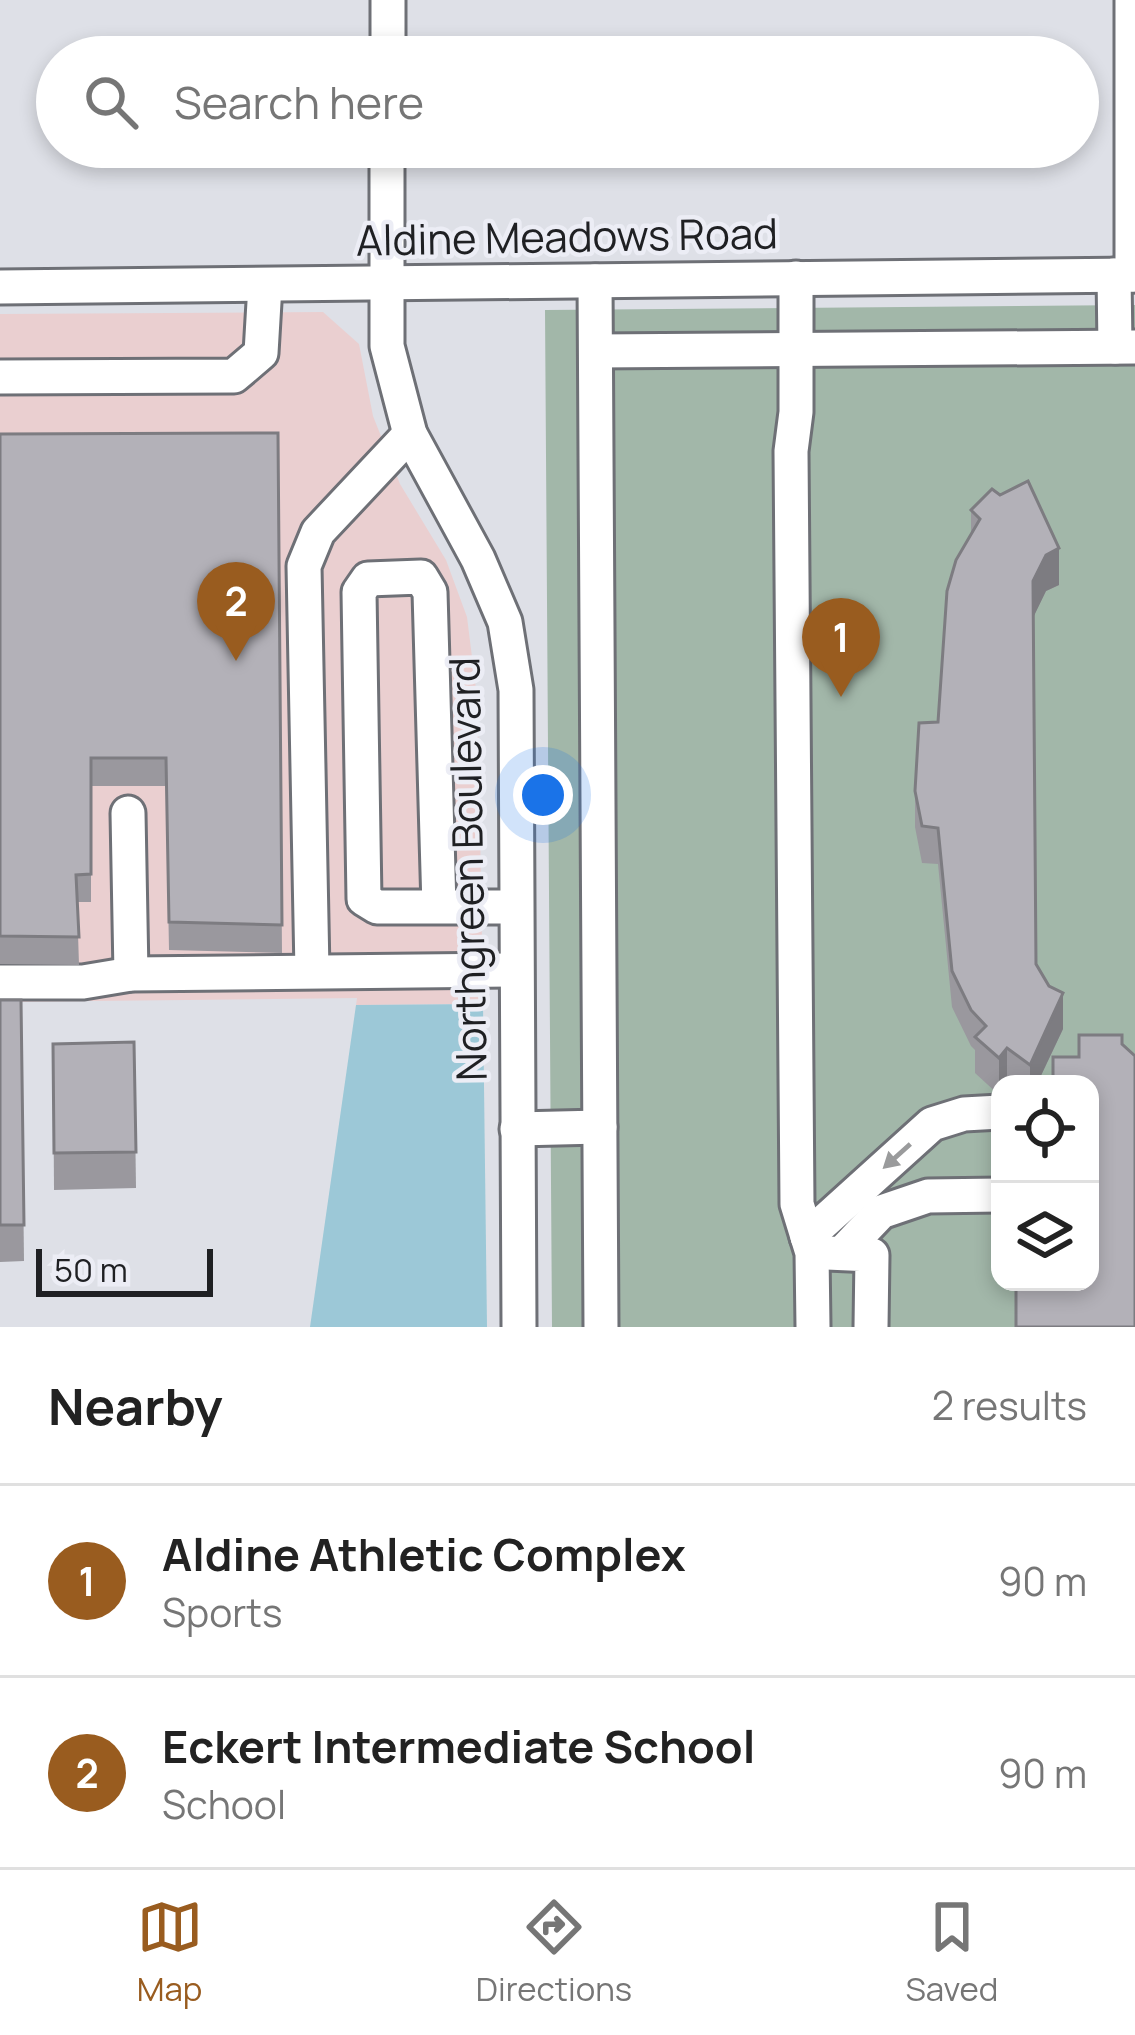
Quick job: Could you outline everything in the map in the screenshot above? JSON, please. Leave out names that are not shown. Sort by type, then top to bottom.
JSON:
[{"type":"street","points":[[388,0],[388,36]]},
{"type":"street","points":[[596,351],[1125,347],[1132,0]]},
{"type":"street","name":"Northgreen Boulevard","points":[[387,168],[387,346],[410,434],[478,559],[505,622],[516,690],[519,1327]]},
{"type":"street","name":"Aldine Meadows Road","points":[[0,287],[1127,275]]},
{"type":"street","points":[[796,278],[791,451],[796,1204],[821,1248],[813,1327]]},
{"type":"street","points":[[596,281],[601,1327]]},
{"type":"street","points":[[0,377],[234,376],[261,353],[266,285]]},
{"type":"street","points":[[312,971],[304,566],[318,532],[410,434]]},
{"type":"street","points":[[439,907],[430,592],[421,578],[368,579],[358,592],[364,898],[376,907],[439,907],[515,907]]},
{"type":"street","points":[[128,813],[131,974]]},
{"type":"street","points":[[0,982],[83,982],[131,974],[515,970]]},
{"type":"street","points":[[821,1248],[932,1124],[964,1114],[991,1112]]},
{"type":"street","points":[[517,1129],[600,1127]]},
{"type":"street","points":[[821,1248],[880,1212],[928,1196],[991,1195]]},
{"type":"street","points":[[821,1248],[872,1255],[871,1327]]},
{"type":"shaded area","points":[[323,312],[359,344],[373,416],[400,484],[446,560],[467,617],[478,705],[483,1004],[356,1005],[357,998],[0,1002],[0,314]]},
{"type":"green space","points":[[1135,305],[1135,1327],[552,1327],[545,310]]},
{"type":"water","points":[[483,1004],[487,1327],[310,1327],[356,1005]]},
{"type":"building","points":[[278,433],[282,925],[169,922],[166,758],[91,758],[91,874],[76,875],[79,937],[0,936],[0,434]]},
{"type":"building","points":[[1028,481],[1059,548],[1046,555],[1033,581],[1036,964],[1049,986],[1063,993],[1030,1065],[1007,1048],[999,1058],[975,1037],[986,1026],[971,1010],[952,971],[938,828],[922,826],[915,791],[919,723],[938,722],[947,591],[956,560],[980,519],[971,510],[992,489],[1000,495]]},
{"type":"building","points":[[0,1000],[21,1000],[24,1225],[0,1225]]},
{"type":"building","points":[[1079,1035],[1122,1035],[1122,1044],[1135,1056],[1135,1327],[1016,1327],[1016,1291],[1099,1291],[1099,1075],[1053,1075],[1053,1057],[1079,1057]]},
{"type":"building","points":[[134,1042],[136,1152],[54,1153],[53,1044]]},
{"type":"place","name":"Eckert Intermediate School","points":[[236,661]]},
{"type":"place","name":"Aldine Athletic Complex","points":[[841,697]]}]
